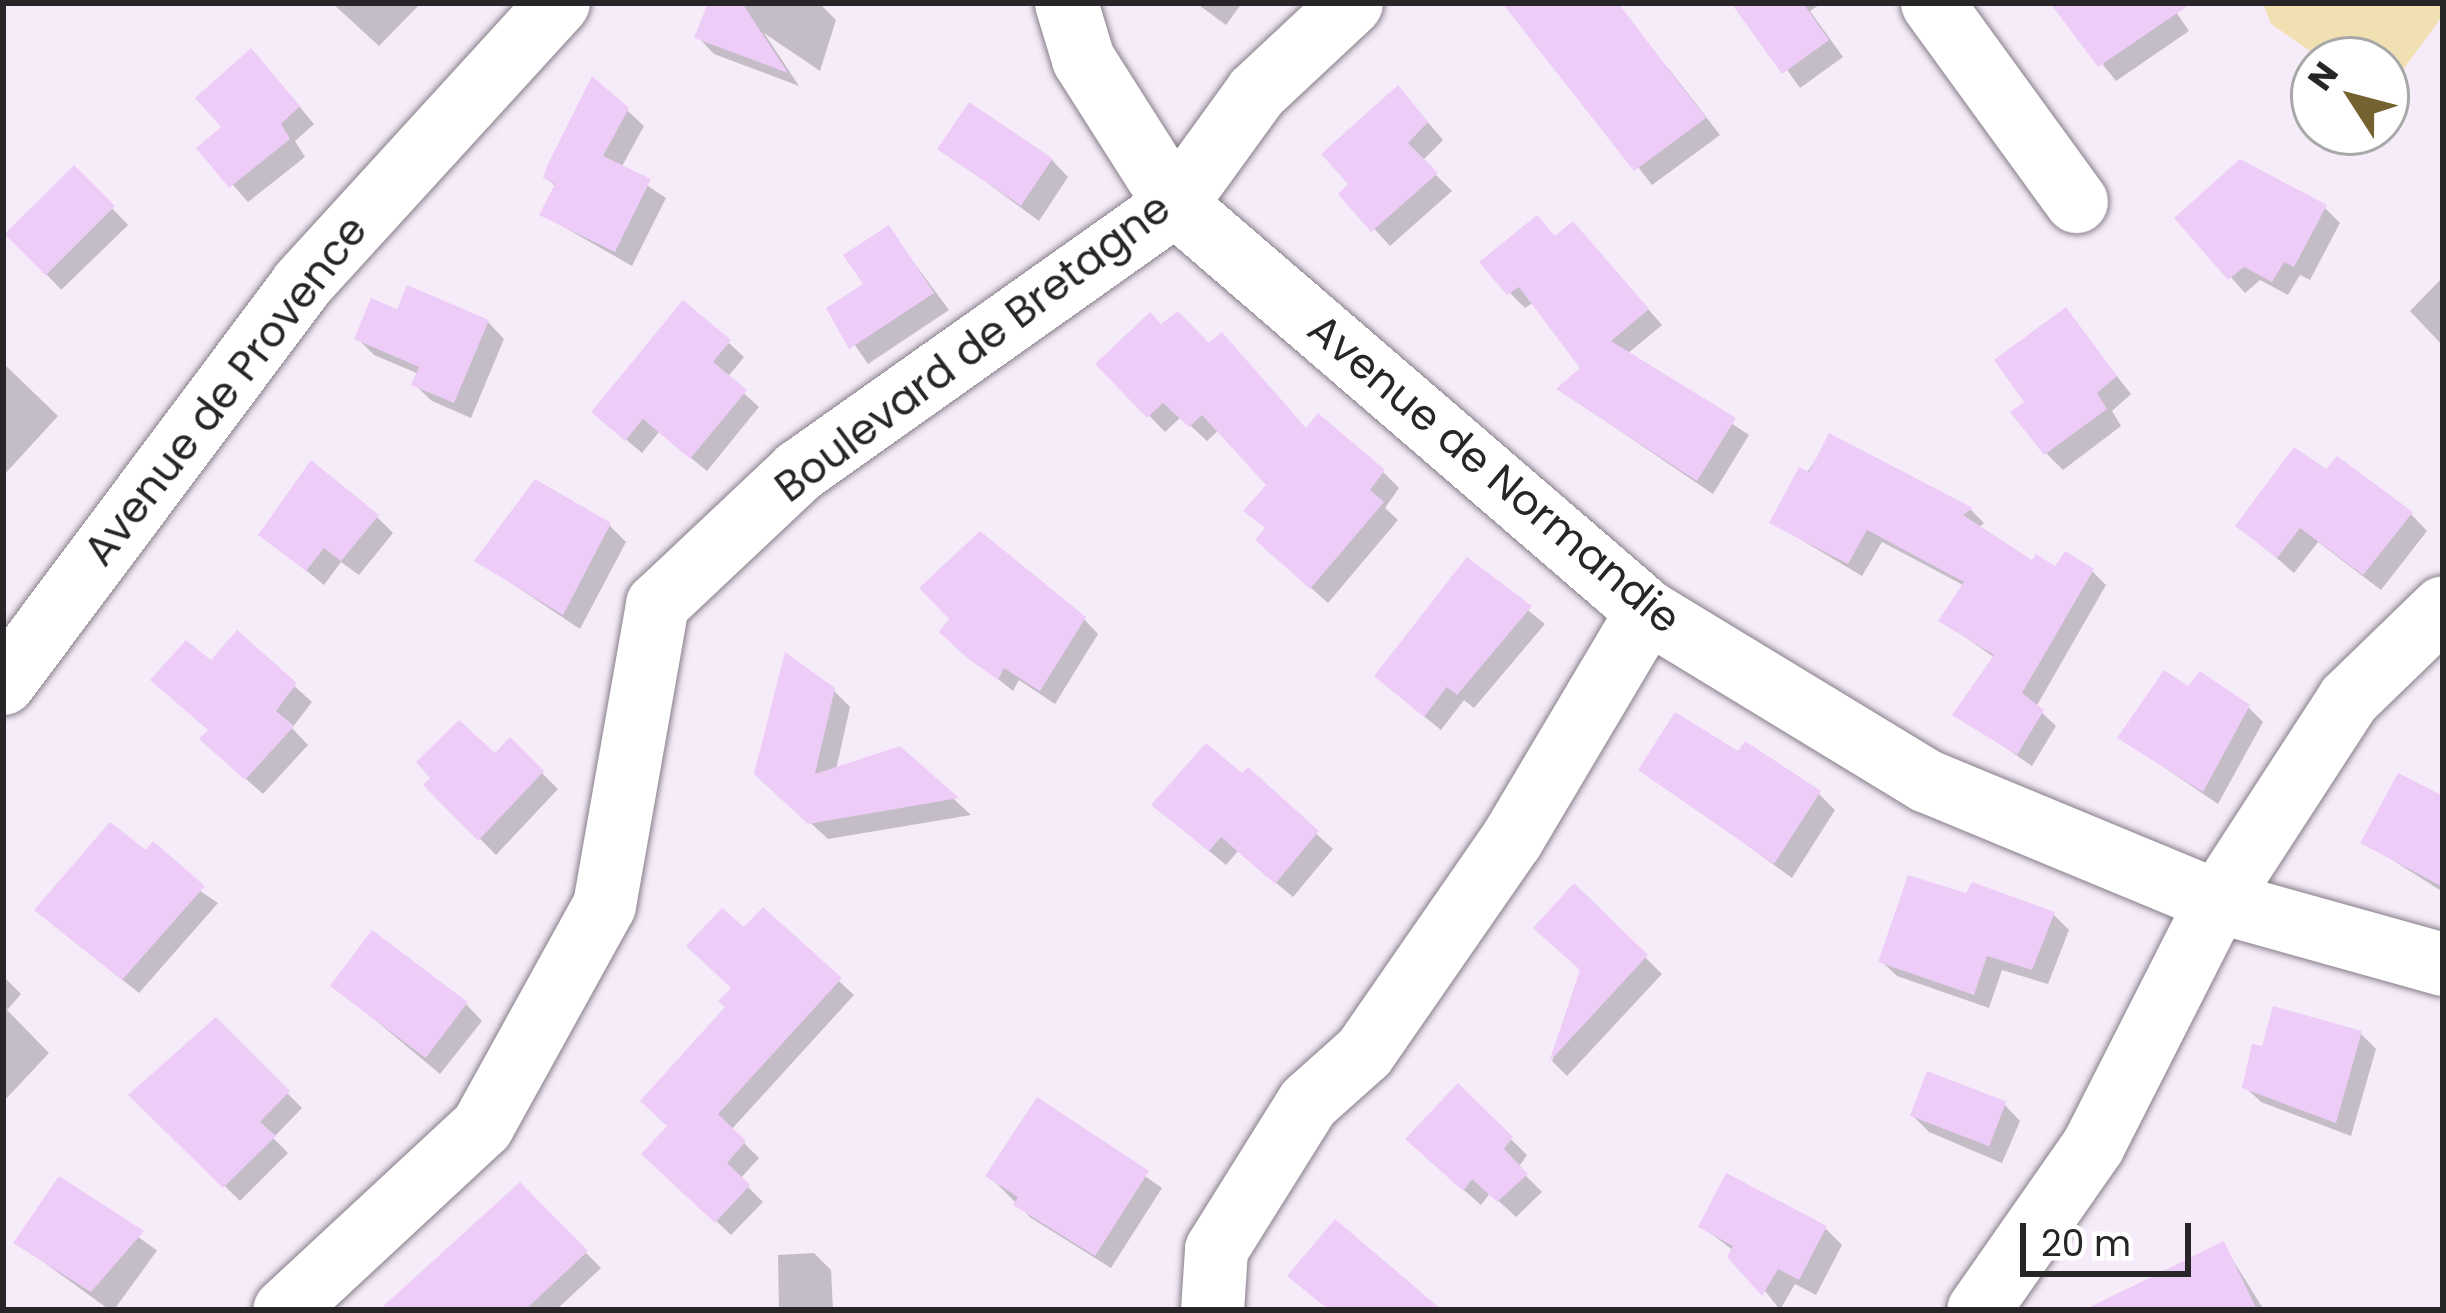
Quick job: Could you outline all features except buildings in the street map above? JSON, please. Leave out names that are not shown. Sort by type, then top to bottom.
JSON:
[{"type":"street","name":"Avenue de Provence","points":[[3,683],[301,284],[558,3]]},
{"type":"street","name":"Avenue de Normandie","points":[[1066,3],[1083,59],[1175,204],[1647,611],[1928,781],[2217,901],[2443,964]]},
{"type":"street","name":"Boulevard de Bretagne","points":[[284,1310],[482,1126],[604,905],[657,604],[798,470],[1175,204],[1256,92],[1351,3]]},
{"type":"street","points":[[1932,3],[2076,201]]},
{"type":"street","points":[[1978,1310],[2093,1145],[2217,901],[2348,699],[2443,607]]},
{"type":"street","points":[[1213,1310],[1216,1250],[1308,1102],[1364,1052],[1511,840],[1647,611]]},
{"type":"shaded area","points":[[2263,3],[2441,3],[2443,15],[2410,60],[2410,36],[2290,37],[2271,24]]}]
